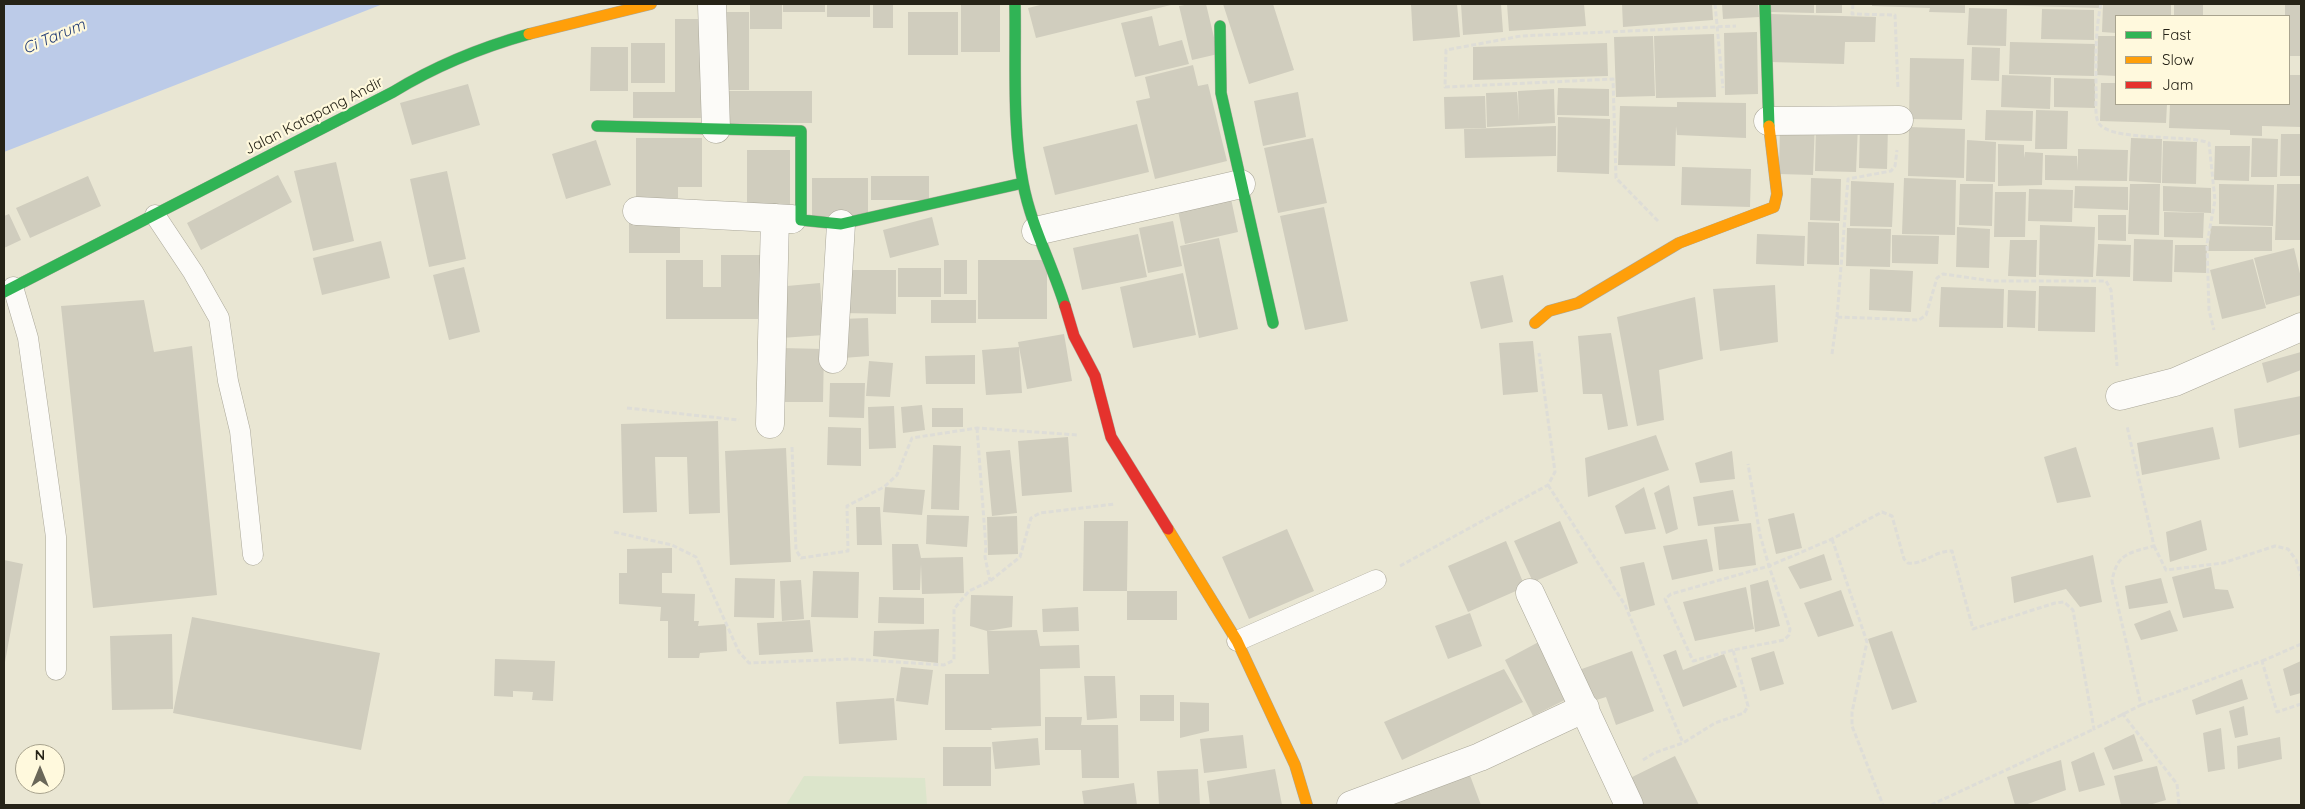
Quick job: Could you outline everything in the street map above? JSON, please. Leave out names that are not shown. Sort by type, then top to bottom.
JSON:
[{"type":"street","name":"Jalan Katapang Andir","points":[[8,289],[393,92],[438,66],[491,45],[546,28],[651,4]]},
{"type":"street","points":[[712,4],[716,129]]},
{"type":"street","points":[[1535,323],[1541,315],[1560,306],[1578,302],[1680,242],[1774,207],[1777,194],[1768,121],[1765,4]]},
{"type":"street","points":[[1018,5],[1018,141],[1023,183],[1036,231],[1058,284],[1074,336],[1095,376],[1111,437],[1237,641],[1295,765],[1307,805]]},
{"type":"street","points":[[1220,26],[1221,93],[1273,323]]},
{"type":"street","points":[[1768,121],[1899,120]]},
{"type":"street","points":[[597,126],[801,132],[788,219],[770,424]]},
{"type":"street","points":[[637,211],[788,219],[841,224],[1023,183]]},
{"type":"street","points":[[1036,231],[1241,184]]},
{"type":"street","points":[[833,359],[841,224]]},
{"type":"street","points":[[2120,396],[2175,382],[2221,360],[2301,327]]},
{"type":"street","points":[[1530,592],[1629,805]]},
{"type":"street","points":[[1351,805],[1480,757],[1585,708]]},
{"type":"lane","points":[[155,214],[193,272],[219,318],[228,381],[240,431],[253,555]]},
{"type":"lane","points":[[8,289],[28,338],[56,537],[56,670]]},
{"type":"lane","points":[[1237,641],[1376,580]]},
{"type":"path","points":[[1715,4],[1723,88]]},
{"type":"path","points":[[1832,354],[1837,317],[1846,182],[1851,177],[1891,171],[1895,166],[1899,120],[1895,15],[1852,14],[1853,4]]},
{"type":"path","points":[[2101,4],[2096,24],[2096,62],[2097,114],[2101,126],[2109,131],[2131,135],[2209,143],[2215,200],[2207,244],[2209,310],[2221,360]]},
{"type":"path","points":[[1680,242],[1616,178],[1613,79],[1445,87],[1446,50],[1522,36],[1765,24]]},
{"type":"path","points":[[1837,317],[1919,320],[1926,316],[1937,278],[1943,274],[1993,281],[2106,281],[2111,290],[2120,396],[2144,493],[2154,546],[2166,570],[2223,563],[2275,546],[2288,549],[2296,560],[2301,576]]},
{"type":"path","points":[[1376,580],[1548,485],[1555,472],[1535,323]]},
{"type":"path","points":[[627,408],[770,424],[779,423],[791,426],[796,550],[801,558],[848,551],[847,506],[884,486],[897,475],[912,438],[977,428],[1111,437]]},
{"type":"path","points":[[977,428],[986,548],[985,557],[990,581]]},
{"type":"path","points":[[1748,464],[1760,535],[1769,566],[1790,629],[1789,635],[1784,640],[1733,650],[1693,661],[1666,599],[1671,594],[1769,566],[1832,539],[1882,512],[1892,516],[1904,559],[1908,563],[1918,564],[1946,551],[1952,551],[1972,629],[2056,603],[2064,602],[2073,610],[2094,729]]},
{"type":"path","points":[[1548,485],[1625,605],[1683,743]]},
{"type":"path","points":[[614,532],[672,545],[696,557],[739,652],[749,663],[851,659],[921,665],[950,664],[954,660],[954,609],[970,591],[990,581],[1020,557],[1031,518],[1040,513],[1150,500]]},
{"type":"path","points":[[1832,539],[1867,642],[1852,712],[1852,726],[1883,805]]},
{"type":"path","points":[[2141,705],[2112,581],[2114,567],[2124,554],[2154,546]]},
{"type":"path","points":[[1932,805],[2094,729],[2122,712],[2262,661],[2301,644]]},
{"type":"path","points":[[1654,753],[1683,743],[1715,723],[1744,712],[1748,706],[1733,650]]},
{"type":"path","points":[[2262,661],[2277,712],[2301,704]]},
{"type":"path","points":[[2122,712],[2176,784],[2180,805]]},
{"type":"green space","points":[[804,776],[925,778],[927,805],[786,805]]},
{"type":"water","name":"Ci Tarum","points":[[4,4],[383,4],[4,152]]},
{"type":"building","points":[[750,4],[782,4],[782,29],[750,29]]},
{"type":"building","points":[[783,4],[825,4],[825,12],[783,12]]},
{"type":"building","points":[[827,4],[870,4],[870,17],[827,17]]},
{"type":"building","points":[[873,4],[893,4],[893,28],[873,28]]},
{"type":"building","points":[[1044,4],[1175,4],[1036,38],[1028,8]]},
{"type":"building","points":[[1206,4],[1218,54],[1192,60],[1179,6]]},
{"type":"building","points":[[1223,4],[1273,4],[1294,70],[1249,84]]},
{"type":"building","points":[[1411,4],[1457,4],[1460,37],[1413,41]]},
{"type":"building","points":[[1461,4],[1501,4],[1503,32],[1463,35]]},
{"type":"building","points":[[1507,4],[1584,4],[1586,26],[1509,31]]},
{"type":"building","points":[[1622,4],[1712,4],[1713,20],[1623,27]]},
{"type":"building","points":[[1722,4],[1758,4],[1759,17],[1723,19]]},
{"type":"building","points":[[1771,4],[1814,4],[1814,13],[1771,12]]},
{"type":"building","points":[[1816,4],[1842,4],[1842,13],[1816,13]]},
{"type":"building","points":[[1872,4],[1965,4],[1965,13],[1929,12],[1930,8],[1872,6]]},
{"type":"building","points":[[2100,4],[2100,8],[1993,5]]},
{"type":"building","points":[[2103,4],[2171,4],[2171,15],[2115,15],[2115,33],[2102,32]]},
{"type":"building","points":[[2174,4],[2203,4],[2203,15],[2174,15]]},
{"type":"building","points":[[2285,4],[2301,4],[2301,56],[2290,56],[2290,15],[2285,15]]},
{"type":"building","points":[[961,5],[1000,5],[1000,52],[961,52]]},
{"type":"building","points":[[1969,8],[2007,9],[2006,46],[1967,45]]},
{"type":"building","points":[[2042,9],[2094,10],[2094,40],[2041,39]]},
{"type":"building","points":[[717,12],[749,12],[749,90],[717,90]]},
{"type":"building","points":[[908,12],[958,12],[958,55],[908,55]]},
{"type":"building","points":[[1770,14],[1876,17],[1875,42],[1845,42],[1844,64],[1770,62]]},
{"type":"building","points":[[1152,16],[1159,46],[1182,40],[1189,64],[1135,77],[1121,23]]},
{"type":"building","points":[[675,19],[707,19],[707,118],[633,118],[633,92],[675,92]]},
{"type":"building","points":[[1757,32],[1758,94],[1725,95],[1724,33]]},
{"type":"building","points":[[1714,34],[1716,97],[1656,98],[1654,36]]},
{"type":"building","points":[[1653,36],[1655,96],[1616,97],[1614,37]]},
{"type":"building","points":[[2098,36],[2115,36],[2115,76],[2097,75]]},
{"type":"building","points":[[2010,42],[2095,44],[2094,76],[2009,74]]},
{"type":"building","points":[[631,43],[665,43],[665,83],[631,83]]},
{"type":"building","points":[[1607,43],[1608,76],[1473,80],[1473,47]]},
{"type":"building","points":[[591,47],[628,47],[628,91],[590,91]]},
{"type":"building","points":[[1972,47],[2000,48],[1999,81],[1971,80]]},
{"type":"building","points":[[1910,58],[1964,59],[1962,120],[1909,119]]},
{"type":"building","points":[[1193,65],[1198,86],[1208,84],[1227,161],[1155,179],[1136,101],[1150,98],[1145,77]]},
{"type":"building","points":[[2002,75],[2051,77],[2050,109],[2001,107]]},
{"type":"building","points":[[2290,75],[2301,75],[2301,127],[2262,126],[2262,136],[2230,135],[2230,130],[2169,128],[2170,105],[2290,105]]},
{"type":"building","points":[[2054,78],[2095,79],[2095,108],[2054,107]]},
{"type":"building","points":[[2101,83],[2115,83],[2115,105],[2167,105],[2166,123],[2100,121]]},
{"type":"building","points":[[468,84],[480,125],[412,145],[400,103]]},
{"type":"building","points":[[1558,88],[1609,89],[1609,116],[1557,115]]},
{"type":"building","points":[[1554,89],[1555,123],[1487,127],[1486,93],[1517,92],[1519,122],[1518,91]]},
{"type":"building","points":[[722,91],[812,91],[812,123],[722,123]]},
{"type":"building","points":[[1298,92],[1306,137],[1263,146],[1254,101]]},
{"type":"building","points":[[1485,96],[1486,128],[1445,129],[1444,97]]},
{"type":"building","points":[[1677,102],[1746,103],[1746,138],[1677,135],[1676,126],[1675,166],[1618,165],[1620,106],[1677,107]]},
{"type":"building","points":[[1986,110],[2033,111],[2032,141],[1985,140]]},
{"type":"building","points":[[2036,110],[2068,111],[2067,149],[2035,149]]},
{"type":"building","points":[[1558,117],[1610,119],[1609,174],[1557,172]]},
{"type":"building","points":[[1815,121],[1813,175],[1779,174],[1780,122]]},
{"type":"building","points":[[1137,124],[1149,172],[1055,195],[1043,147]]},
{"type":"building","points":[[1816,124],[1858,125],[1856,172],[1815,171]]},
{"type":"building","points":[[1860,124],[1888,125],[1887,169],[1859,168]]},
{"type":"building","points":[[1556,126],[1556,156],[1465,158],[1464,129]]},
{"type":"building","points":[[1909,127],[1965,129],[1964,178],[1908,176]]},
{"type":"building","points":[[2281,134],[2301,134],[2301,176],[2280,176]]},
{"type":"building","points":[[636,138],[702,138],[702,187],[678,187],[678,198],[636,198]]},
{"type":"building","points":[[1313,138],[1327,203],[1278,213],[1264,148]]},
{"type":"building","points":[[2131,138],[2162,139],[2161,183],[2129,181]]},
{"type":"building","points":[[2252,138],[2278,139],[2277,177],[2251,177]]},
{"type":"building","points":[[596,140],[611,185],[566,199],[552,154]]},
{"type":"building","points":[[1967,140],[1996,142],[1995,182],[1966,181]]},
{"type":"building","points":[[2163,141],[2197,142],[2196,184],[2162,183]]},
{"type":"building","points":[[1998,144],[2024,145],[2024,158],[2025,152],[2043,153],[2042,185],[1998,186]]},
{"type":"building","points":[[2215,146],[2250,146],[2249,181],[2214,180]]},
{"type":"building","points":[[2078,149],[2128,150],[2127,181],[2045,180],[2045,155],[2077,156],[2078,171]]},
{"type":"building","points":[[747,150],[790,150],[790,206],[747,206]]},
{"type":"building","points":[[336,162],[354,241],[313,251],[294,171]]},
{"type":"building","points":[[1682,167],[1751,169],[1750,207],[1681,205]]},
{"type":"building","points":[[447,171],[466,259],[429,267],[410,179]]},
{"type":"building","points":[[278,175],[292,202],[201,250],[187,223]]},
{"type":"building","points":[[88,176],[101,206],[30,238],[16,208]]},
{"type":"building","points":[[871,176],[929,176],[929,200],[871,200]]},
{"type":"building","points":[[812,178],[868,178],[868,216],[812,216]]},
{"type":"building","points":[[1811,178],[1841,179],[1840,221],[1810,220]]},
{"type":"building","points":[[1904,178],[1956,180],[1955,235],[1902,234]]},
{"type":"building","points":[[1851,181],[1894,183],[1892,227],[1850,226]]},
{"type":"building","points":[[1960,184],[1993,184],[1992,226],[1959,225]]},
{"type":"building","points":[[2130,184],[2160,184],[2159,235],[2128,234]]},
{"type":"building","points":[[2219,184],[2274,185],[2273,226],[2219,224]]},
{"type":"building","points":[[2277,184],[2301,184],[2301,240],[2275,240]]},
{"type":"building","points":[[2075,186],[2128,187],[2128,210],[2074,208]]},
{"type":"building","points":[[2163,186],[2211,188],[2211,213],[2163,211]]},
{"type":"building","points":[[2029,189],[2073,190],[2072,222],[2028,221]]},
{"type":"building","points":[[1995,192],[2026,192],[2025,237],[1994,237]]},
{"type":"building","points":[[1230,194],[1238,232],[1185,244],[1177,206]]},
{"type":"building","points":[[1324,207],[1348,321],[1305,330],[1280,216]]},
{"type":"building","points":[[2164,212],[2204,213],[2203,238],[2164,237]]},
{"type":"building","points":[[9,214],[21,240],[4,248],[4,216]]},
{"type":"building","points":[[2098,215],[2126,215],[2126,241],[2098,240]]},
{"type":"building","points":[[932,217],[939,245],[890,258],[883,230]]},
{"type":"building","points":[[629,220],[680,220],[680,253],[629,253]]},
{"type":"building","points":[[1173,221],[1182,266],[1148,273],[1139,228]]},
{"type":"building","points":[[1808,222],[1839,223],[1839,265],[1807,264]]},
{"type":"building","points":[[2040,225],[2095,227],[2093,277],[2039,275]]},
{"type":"building","points":[[2211,226],[2272,227],[2272,251],[2208,251]]},
{"type":"building","points":[[1957,227],[1990,229],[1989,268],[1956,267]]},
{"type":"building","points":[[1847,228],[1891,229],[1890,267],[1846,266]]},
{"type":"building","points":[[1138,234],[1147,277],[1082,290],[1073,248]]},
{"type":"building","points":[[1757,234],[1805,236],[1804,266],[1756,264]]},
{"type":"building","points":[[1892,235],[1939,236],[1938,264],[1892,263]]},
{"type":"building","points":[[1219,238],[1238,329],[1199,338],[1180,246]]},
{"type":"building","points":[[2134,239],[2173,240],[2172,282],[2133,281]]},
{"type":"building","points":[[2010,240],[2037,240],[2036,277],[2008,276]]},
{"type":"building","points":[[381,241],[390,278],[322,295],[313,258]]},
{"type":"building","points":[[2098,244],[2131,245],[2130,277],[2096,276]]},
{"type":"building","points":[[2175,245],[2207,245],[2206,273],[2174,272]]},
{"type":"building","points":[[2294,248],[2301,278],[2301,295],[2266,305],[2254,258]]},
{"type":"building","points":[[721,255],[760,255],[760,319],[666,319],[666,260],[703,260],[703,287],[721,287]]},
{"type":"building","points":[[2253,259],[2266,308],[2222,319],[2210,270]]},
{"type":"building","points":[[944,260],[967,260],[967,294],[944,294]]},
{"type":"building","points":[[978,260],[1047,260],[1047,319],[978,319]]},
{"type":"building","points":[[464,267],[480,332],[449,340],[433,275]]},
{"type":"building","points":[[898,268],[941,268],[941,297],[898,297]]},
{"type":"building","points":[[1870,269],[1913,271],[1911,312],[1869,310]]},
{"type":"building","points":[[842,270],[896,270],[896,314],[842,313]]},
{"type":"building","points":[[1183,273],[1196,335],[1133,348],[1120,287]]},
{"type":"building","points":[[1503,275],[1513,322],[1481,329],[1470,282]]},
{"type":"building","points":[[820,283],[824,335],[781,338],[776,287]]},
{"type":"building","points":[[1775,285],[1778,342],[1720,351],[1713,289]]},
{"type":"building","points":[[2039,286],[2096,287],[2095,332],[2038,331]]},
{"type":"building","points":[[1941,287],[2004,289],[2003,328],[1939,327]]},
{"type":"building","points":[[2008,290],[2036,291],[2035,328],[2007,327]]},
{"type":"building","points":[[1695,297],[1703,359],[1659,370],[1664,420],[1637,426],[1617,317]]},
{"type":"building","points":[[144,300],[154,352],[192,346],[217,595],[93,608],[61,306]]},
{"type":"building","points":[[931,300],[976,300],[976,323],[931,323]]},
{"type":"building","points":[[868,318],[869,356],[843,358],[841,319]]},
{"type":"building","points":[[1611,333],[1628,426],[1608,430],[1602,394],[1583,394],[1578,336]]},
{"type":"building","points":[[1064,334],[1072,381],[1027,389],[1018,342]]},
{"type":"building","points":[[1533,341],[1538,392],[1503,395],[1499,343]]},
{"type":"building","points":[[1019,347],[1022,393],[986,395],[982,350]]},
{"type":"building","points":[[781,348],[824,349],[823,402],[781,402]]},
{"type":"building","points":[[2301,352],[2301,370],[2267,383],[2262,363]]},
{"type":"building","points":[[975,355],[975,384],[926,384],[925,356]]},
{"type":"building","points":[[869,361],[893,363],[890,397],[866,396]]},
{"type":"building","points":[[830,383],[865,383],[864,418],[829,417]]},
{"type":"building","points":[[2301,396],[2301,434],[2239,448],[2234,409]]},
{"type":"building","points":[[922,405],[925,430],[903,433],[901,407]]},
{"type":"building","points":[[894,406],[896,448],[869,449],[868,407]]},
{"type":"building","points":[[932,408],[963,408],[963,427],[932,427]]},
{"type":"building","points":[[718,421],[720,513],[689,514],[687,457],[655,457],[657,512],[623,513],[621,424]]},
{"type":"building","points":[[828,427],[861,428],[861,466],[827,465]]},
{"type":"building","points":[[2213,427],[2220,459],[2142,475],[2137,443]]},
{"type":"building","points":[[1656,435],[1669,470],[1588,497],[1585,458]]},
{"type":"building","points":[[1068,437],[1072,492],[1022,496],[1018,441]]},
{"type":"building","points":[[933,445],[961,446],[959,510],[931,509]]},
{"type":"building","points":[[2076,447],[2091,497],[2057,503],[2044,457]]},
{"type":"building","points":[[786,448],[791,562],[730,565],[725,451]]},
{"type":"building","points":[[1010,450],[1017,513],[992,516],[986,452]]},
{"type":"building","points":[[1732,451],[1735,479],[1700,483],[1695,463]]},
{"type":"building","points":[[1669,485],[1678,529],[1666,534],[1654,493]]},
{"type":"building","points":[[885,487],[925,490],[922,515],[883,512]]},
{"type":"building","points":[[1644,487],[1656,529],[1625,534],[1615,506]]},
{"type":"building","points":[[1733,490],[1739,521],[1698,526],[1693,497]]},
{"type":"building","points":[[856,507],[880,507],[882,545],[857,545]]},
{"type":"building","points":[[1794,513],[1802,548],[1776,554],[1768,519]]},
{"type":"building","points":[[927,515],[969,516],[967,547],[926,544]]},
{"type":"building","points":[[1017,516],[1018,554],[988,555],[987,517]]},
{"type":"building","points":[[2201,520],[2207,550],[2170,562],[2166,532]]},
{"type":"building","points":[[1084,521],[1128,521],[1127,591],[1083,591]]},
{"type":"building","points":[[1560,521],[1578,563],[1533,582],[1514,541]]},
{"type":"building","points":[[1751,523],[1756,565],[1719,570],[1714,527]]},
{"type":"building","points":[[1287,529],[1314,591],[1249,619],[1222,557]]},
{"type":"building","points":[[1707,539],[1713,571],[1672,580],[1663,546]]},
{"type":"building","points":[[1506,541],[1525,587],[1468,612],[1448,566]]},
{"type":"building","points":[[892,544],[918,544],[921,558],[963,557],[964,593],[922,594],[921,564],[920,590],[893,590]]},
{"type":"building","points":[[672,548],[672,573],[662,573],[662,593],[695,594],[694,621],[699,621],[698,626],[726,624],[727,651],[700,653],[699,658],[668,658],[668,621],[660,621],[661,607],[619,604],[619,573],[627,573],[627,549]]},
{"type":"building","points":[[1824,554],[1832,580],[1800,589],[1788,567]]},
{"type":"building","points":[[2093,555],[2102,602],[2080,607],[2066,589],[2014,603],[2011,577]]},
{"type":"building","points":[[4,560],[23,564],[5,662],[4,662]]},
{"type":"building","points":[[1644,562],[1655,605],[1630,612],[1620,567]]},
{"type":"building","points":[[2211,567],[2215,589],[2228,590],[2234,608],[2183,618],[2172,577]]},
{"type":"building","points":[[813,571],[859,572],[858,618],[811,617]]},
{"type":"building","points":[[735,578],[775,579],[774,618],[734,617]]},
{"type":"building","points":[[2161,578],[2168,603],[2129,609],[2125,586]]},
{"type":"building","points":[[801,580],[804,619],[782,621],[780,581]]},
{"type":"building","points":[[1768,580],[1780,626],[1755,632],[1750,585]]},
{"type":"building","points":[[1746,587],[1754,629],[1695,641],[1683,602]]},
{"type":"building","points":[[1841,590],[1854,626],[1818,637],[1804,603]]},
{"type":"building","points":[[1127,591],[1177,591],[1177,620],[1127,620]]},
{"type":"building","points":[[971,595],[1013,596],[1012,627],[987,631],[970,626]]},
{"type":"building","points":[[879,597],[924,598],[924,624],[878,623]]},
{"type":"building","points":[[1078,607],[1079,631],[1043,632],[1042,609]]},
{"type":"building","points":[[2170,610],[2178,631],[2141,640],[2134,624]]},
{"type":"building","points":[[1470,613],[1482,646],[1448,659],[1435,626]]},
{"type":"building","points":[[192,617],[380,653],[361,750],[173,713]]},
{"type":"building","points":[[810,620],[813,652],[759,655],[757,623]]},
{"type":"building","points":[[939,629],[938,663],[873,656],[874,631]]},
{"type":"building","points":[[1037,630],[1040,646],[1079,645],[1080,668],[1040,669],[1041,726],[991,728],[992,730],[945,730],[945,674],[989,674],[987,631]]},
{"type":"building","points":[[1892,631],[1917,702],[1892,710],[1868,639]]},
{"type":"building","points":[[172,634],[173,709],[112,710],[110,636]]},
{"type":"building","points":[[1548,637],[1573,696],[1533,716],[1505,660]]},
{"type":"building","points":[[1676,650],[1683,670],[1724,654],[1737,687],[1683,707],[1663,655]]},
{"type":"building","points":[[1632,651],[1654,711],[1616,725],[1606,697],[1590,702],[1579,670]]},
{"type":"building","points":[[1774,651],[1784,684],[1760,691],[1751,658]]},
{"type":"building","points":[[495,659],[555,661],[553,701],[532,700],[533,692],[513,691],[513,697],[494,696]]},
{"type":"building","points":[[2301,661],[2301,693],[2290,696],[2283,669]]},
{"type":"building","points":[[901,667],[933,670],[928,705],[896,701]]},
{"type":"building","points":[[1504,669],[1523,702],[1402,760],[1384,722]]},
{"type":"building","points":[[1084,676],[1115,676],[1117,718],[1087,720]]},
{"type":"building","points":[[2242,679],[2248,699],[2196,715],[2192,700]]},
{"type":"building","points":[[1140,695],[1174,695],[1174,721],[1140,721]]},
{"type":"building","points":[[894,698],[897,740],[839,744],[836,702]]},
{"type":"building","points":[[1180,702],[1209,703],[1209,731],[1180,738]]},
{"type":"building","points":[[2244,706],[2248,735],[2235,738],[2229,711]]},
{"type":"building","points":[[1045,717],[1082,717],[1081,725],[1118,725],[1119,778],[1082,778],[1081,750],[1045,750]]},
{"type":"building","points":[[2221,728],[2225,769],[2208,772],[2203,733]]},
{"type":"building","points":[[2134,734],[2143,761],[2113,770],[2104,748]]},
{"type":"building","points":[[1243,735],[1247,768],[1204,773],[1200,739]]},
{"type":"building","points":[[2280,737],[2282,759],[2238,769],[2237,746]]},
{"type":"building","points":[[1038,738],[1040,765],[995,769],[992,742]]},
{"type":"building","points":[[943,747],[991,747],[991,786],[943,786]]},
{"type":"building","points":[[2094,752],[2105,785],[2079,792],[2071,762]]},
{"type":"building","points":[[1675,756],[1699,805],[1638,805],[1626,780]]},
{"type":"building","points":[[2061,760],[2066,790],[2025,805],[2015,805],[2007,777]]},
{"type":"building","points":[[2157,766],[2166,800],[2149,805],[2121,805],[2114,776]]},
{"type":"building","points":[[1198,769],[1200,805],[1159,805],[1157,771]]},
{"type":"building","points":[[1275,769],[1282,805],[1210,805],[1207,781]]},
{"type":"building","points":[[1468,770],[1481,805],[1367,805]]},
{"type":"building","points":[[1134,783],[1137,805],[1084,805],[1082,791]]},
{"type":"traffic: fast","points":[[1015,4],[1016,117],[1023,183],[1036,230],[1065,306]]},
{"type":"traffic: fast","points":[[1765,4],[1769,126]]},
{"type":"traffic: fast","points":[[1220,26],[1221,93],[1273,323]]},
{"type":"traffic: fast","points":[[4,292],[442,65],[476,51],[529,34]]},
{"type":"traffic: fast","points":[[597,126],[801,131],[801,220],[841,224],[1023,183]]},
{"type":"traffic: slow","points":[[529,34],[651,4]]},
{"type":"traffic: slow","points":[[1535,323],[1549,311],[1578,303],[1679,243],[1774,207],[1777,194],[1769,126]]},
{"type":"traffic: slow","points":[[1168,529],[1237,641],[1295,765],[1307,805]]},
{"type":"traffic: jam","points":[[1065,306],[1074,336],[1095,376],[1111,437],[1168,529]]}]
